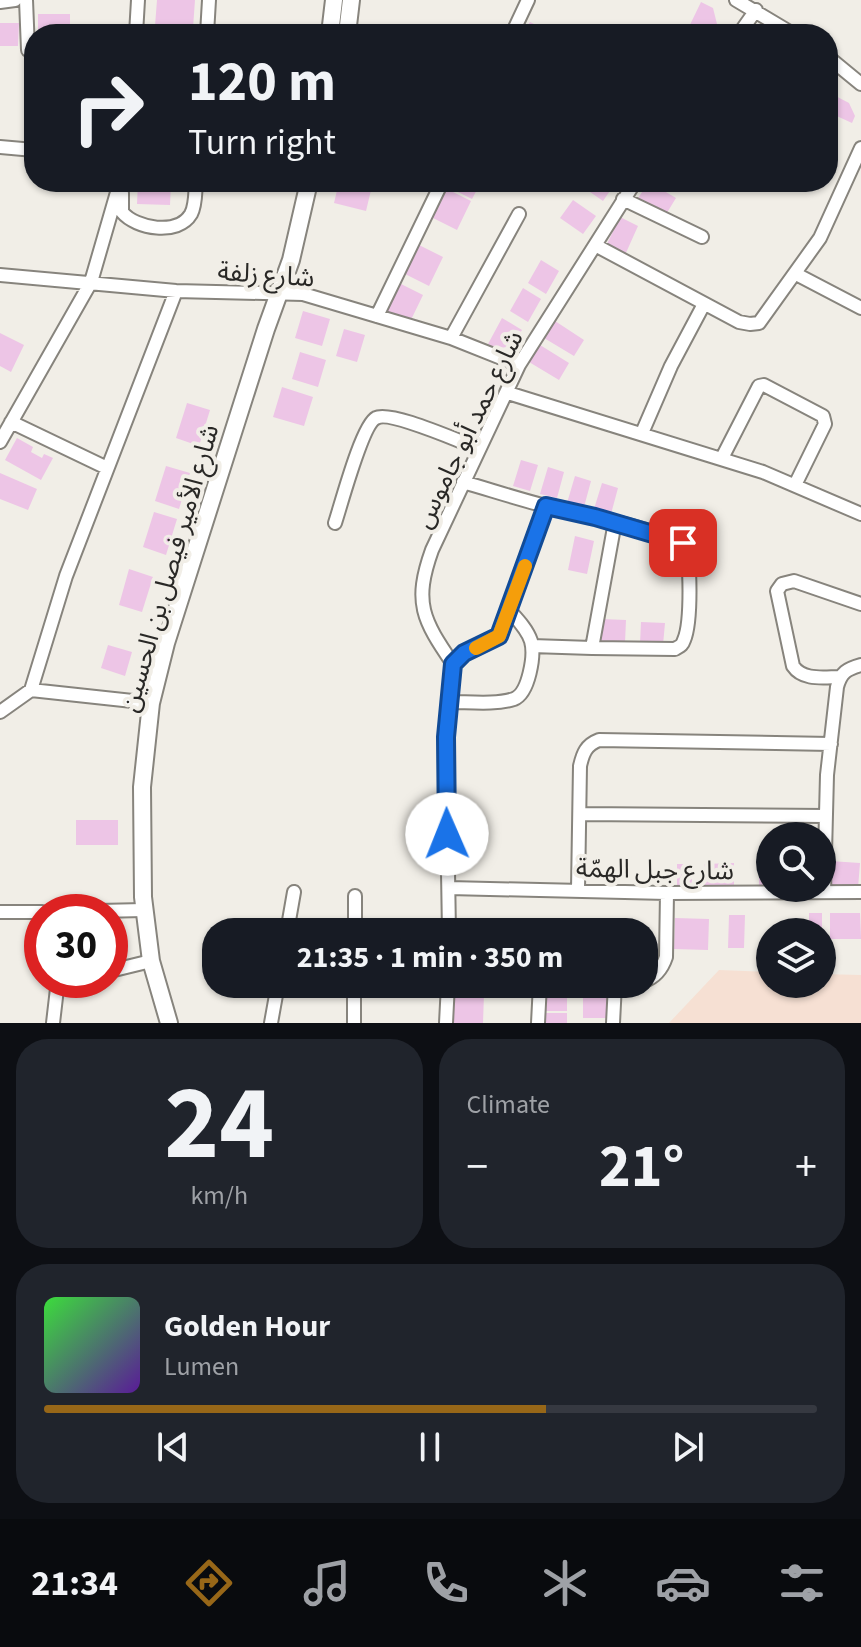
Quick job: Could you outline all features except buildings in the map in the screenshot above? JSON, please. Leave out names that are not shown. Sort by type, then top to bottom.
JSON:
[{"type":"street","points":[[0,2],[11,0]]},
{"type":"street","points":[[26,0],[27,24]]},
{"type":"street","points":[[137,24],[138,0]]},
{"type":"street","points":[[208,24],[209,0]]},
{"type":"street","points":[[331,24],[334,0]]},
{"type":"street","points":[[348,24],[351,0]]},
{"type":"street","points":[[517,24],[528,0]]},
{"type":"street","points":[[736,0],[778,24]]},
{"type":"street","points":[[746,24],[756,10]]},
{"type":"street","points":[[838,65],[861,84]]},
{"type":"street","points":[[0,147],[24,149]]},
{"type":"street","points":[[595,245],[739,322],[759,323],[820,238],[861,148]]},
{"type":"street","points":[[0,442],[91,282],[119,192]]},
{"type":"street","points":[[122,192],[123,215],[136,223],[165,227],[180,224],[192,212],[195,192]]},
{"type":"street","name":"شارع الأمير فيصل بن الحسين","points":[[169,1023],[151,961],[144,910],[142,798],[144,750],[151,703],[170,631],[266,329],[281,293],[306,192]]},
{"type":"street","points":[[377,316],[437,192]]},
{"type":"street","name":"شارع حمد أبو جاموس","points":[[453,664],[434,636],[421,596],[432,550],[519,365],[628,192]]},
{"type":"street","points":[[623,199],[702,237]]},
{"type":"street","points":[[451,338],[519,214]]},
{"type":"street","points":[[796,274],[861,308]]},
{"type":"street","name":"شارع زلفة","points":[[0,275],[176,291],[315,296],[451,338],[519,365]]},
{"type":"street","points":[[0,712],[31,690],[66,576],[176,291]]},
{"type":"street","points":[[642,433],[671,366],[704,304]]},
{"type":"street","points":[[722,458],[759,386],[764,385],[823,416],[825,424],[795,485]]},
{"type":"street","points":[[508,393],[722,458],[861,514]]},
{"type":"street","points":[[335,523],[359,450],[373,420],[378,417],[399,420],[478,448]]},
{"type":"street","points":[[11,422],[107,468]]},
{"type":"street","points":[[463,482],[683,543],[688,559],[688,608],[686,630],[680,646],[675,649],[532,646]]},
{"type":"street","points":[[449,918],[446,774],[453,664],[464,653],[499,636],[546,506]]},
{"type":"street","points":[[592,648],[615,522]]},
{"type":"street","points":[[840,677],[812,677],[797,673],[777,591],[782,584],[794,581],[861,604]]},
{"type":"street","points":[[450,702],[511,700],[521,695],[532,646],[527,633],[509,610]]},
{"type":"street","points":[[826,822],[827,775],[840,677],[846,670],[860,666]]},
{"type":"street","points":[[31,690],[151,703]]},
{"type":"street","points":[[578,889],[583,753],[590,744],[599,740],[831,744]]},
{"type":"street","points":[[581,814],[826,816]]},
{"type":"street","name":"شارع جبل الهمّة","points":[[449,888],[756,892]]},
{"type":"street","points":[[289,918],[294,892]]},
{"type":"street","name":"شارع جبل الهمّة","points":[[836,892],[861,892]]},
{"type":"street","points":[[658,973],[666,957],[667,893]]},
{"type":"street","points":[[355,896],[355,918]]},
{"type":"street","points":[[128,910],[144,910]]},
{"type":"street","points":[[0,912],[24,912]]},
{"type":"street","points":[[128,967],[151,961]]},
{"type":"street","points":[[53,1023],[56,998]]},
{"type":"street","points":[[271,1023],[275,998]]},
{"type":"street","points":[[354,998],[354,1023]]},
{"type":"street","points":[[446,1023],[447,998]]},
{"type":"street","points":[[538,1023],[539,998]]},
{"type":"street","points":[[613,1023],[614,998]]},
{"type":"shaded area","points":[[719,970],[756,971],[756,998],[836,998],[836,974],[861,975],[861,1023],[669,1023]]},
{"type":"slow traffic","points":[[476,648],[499,636],[525,566]]},
{"type":"route","points":[[447,834],[446,737],[453,664],[464,653],[499,636],[546,506],[683,543]]}]
